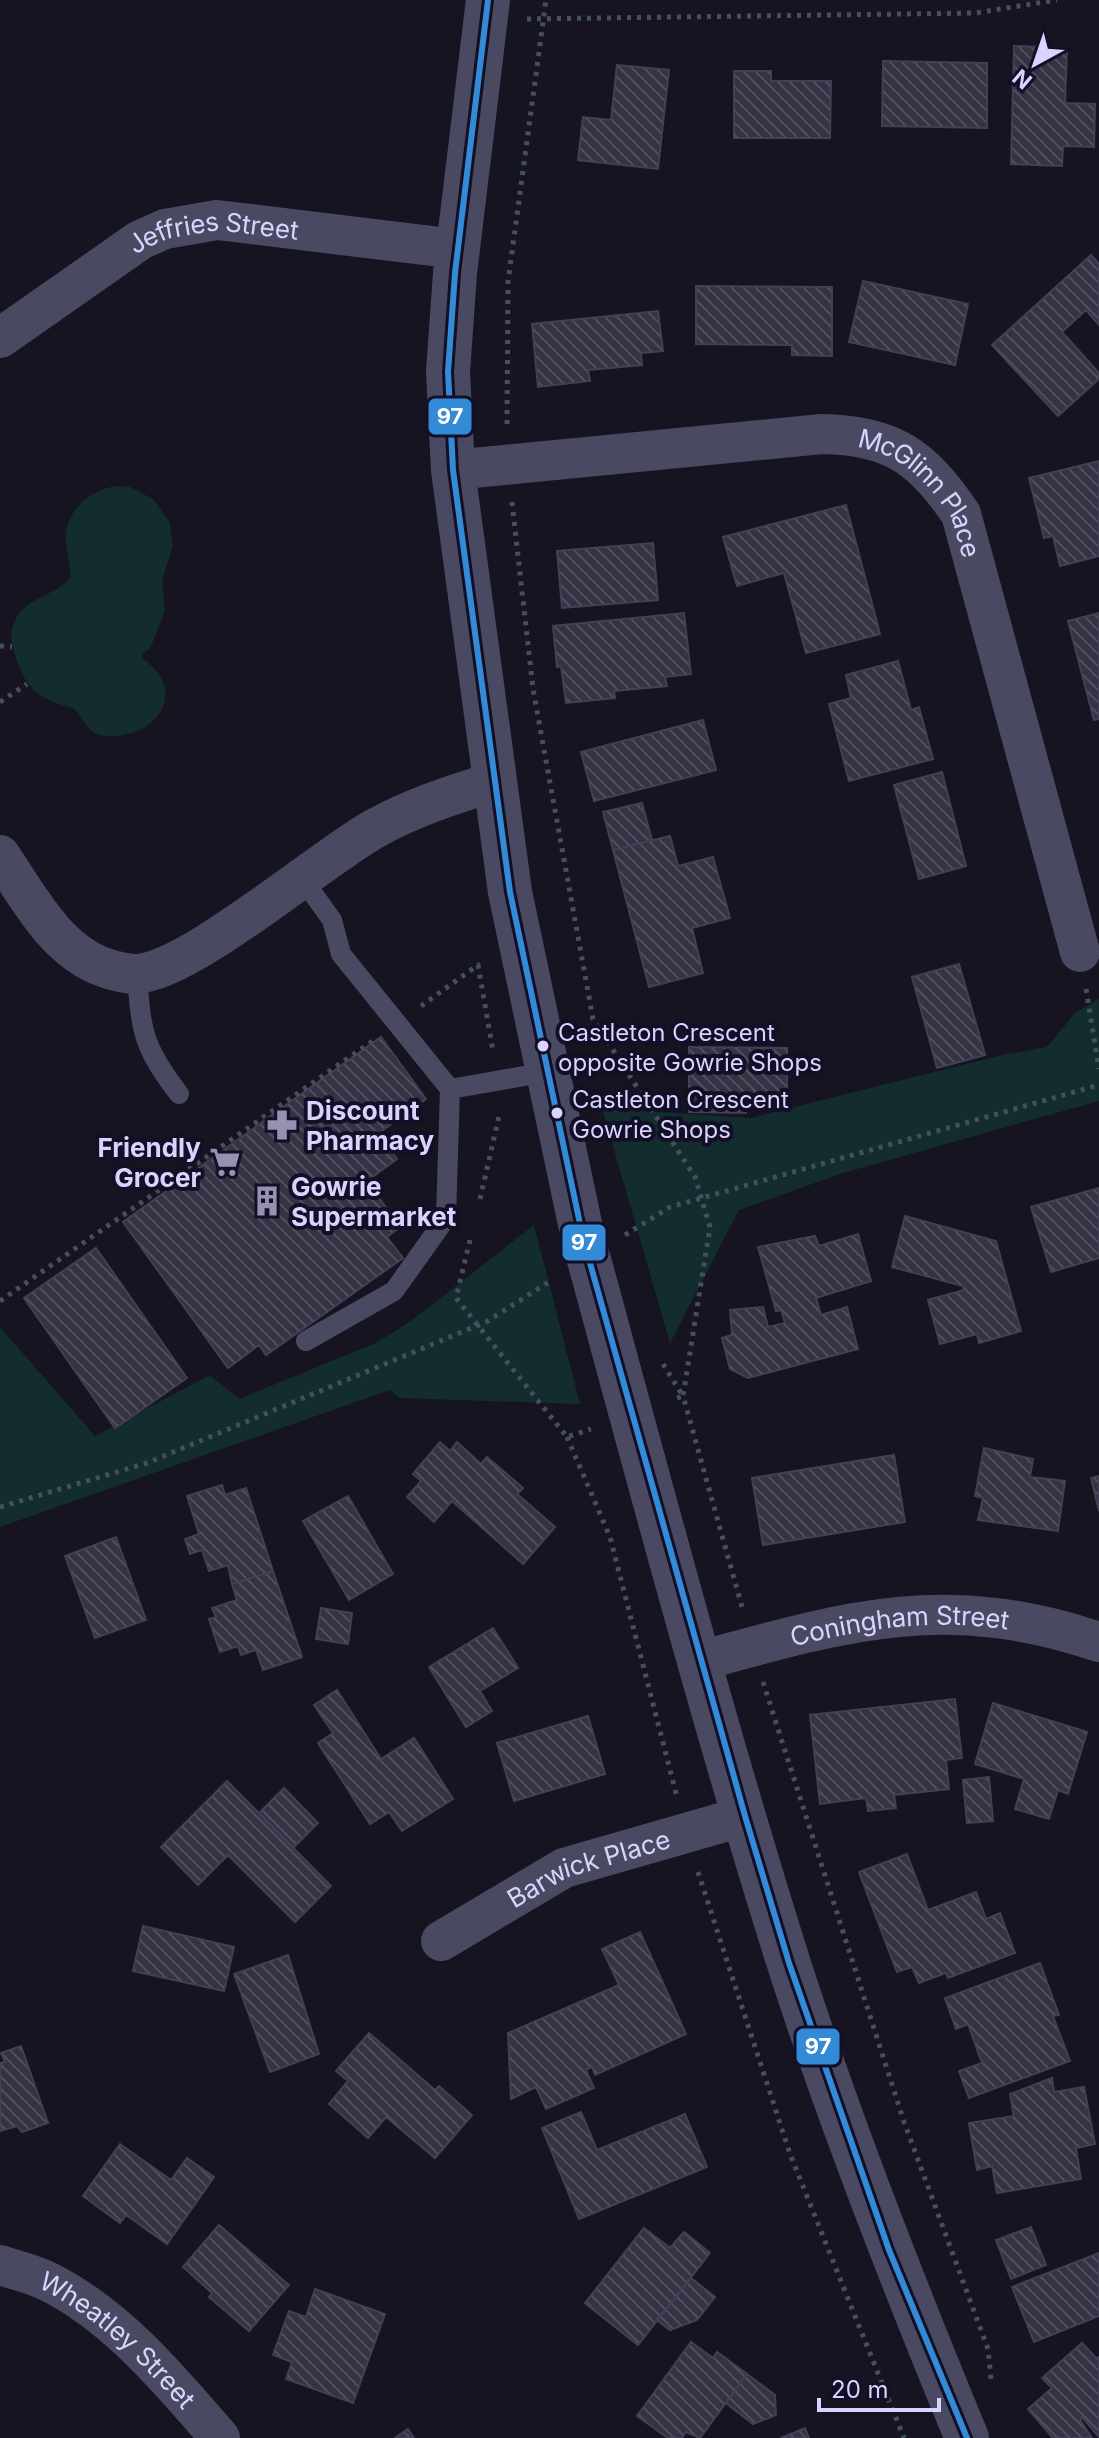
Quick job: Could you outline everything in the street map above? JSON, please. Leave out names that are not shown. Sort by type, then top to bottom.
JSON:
[{"type":"street","points":[[487,8],[457,249],[448,372],[453,470],[510,892],[590,1260],[745,1816],[789,1963],[889,2250],[967,2438]]},
{"type":"street","name":"Jeffries Street","points":[[0,338],[140,240],[165,229],[217,220],[457,249]]},
{"type":"street","name":"McGlinn Place","points":[[453,470],[848,434],[895,447],[934,474],[961,514],[1080,952]]},
{"type":"street","points":[[0,855],[59,937],[82,957],[107,968],[137,974],[185,959],[374,829],[428,803],[493,782]]},
{"type":"street","name":"Coningham Street","points":[[700,1661],[810,1630],[906,1614],[999,1616],[1044,1623],[1099,1642]]},
{"type":"street","name":"Barwick Place","points":[[441,1941],[564,1868],[745,1816]]},
{"type":"street","name":"Wheatley Street","points":[[0,2265],[46,2281],[102,2316],[184,2396],[220,2438]]},
{"type":"lane","points":[[301,877],[332,920],[341,954],[450,1089],[446,1218],[394,1291],[306,1341]]},
{"type":"lane","points":[[137,974],[141,1030],[152,1059],[179,1094]]},
{"type":"lane","points":[[450,1089],[547,1072]]},
{"type":"path","points":[[546,0],[508,282],[509,465],[533,689],[593,1019],[695,1177],[702,1198],[710,1227],[683,1396],[752,1647],[904,2122],[988,2349],[991,2384]]},
{"type":"path","points":[[487,8],[544,20],[975,13],[1057,0]]},
{"type":"path","points":[[0,646],[12,647]]},
{"type":"path","points":[[0,702],[27,684]]},
{"type":"path","points":[[1080,952],[1099,1069]]},
{"type":"path","points":[[0,1301],[478,965],[502,1104],[477,1209]]},
{"type":"path","points":[[0,1507],[147,1463],[478,1325],[590,1260],[670,1207],[1099,1085]]},
{"type":"path","points":[[470,1238],[456,1298],[567,1437],[610,1537],[712,1924],[790,2154],[904,2438]]},
{"type":"path","points":[[567,1437],[683,1396]]},
{"type":"green space","points":[[115,486],[130,487],[153,499],[170,523],[173,546],[162,580],[165,611],[150,649],[142,653],[142,658],[156,671],[164,685],[165,698],[161,710],[140,730],[106,736],[91,730],[74,709],[50,700],[31,687],[19,667],[11,637],[14,623],[25,608],[70,578],[66,533],[72,515],[90,496]]},
{"type":"green space","points":[[1099,999],[1099,1101],[843,1173],[739,1210],[670,1343],[602,1108],[751,1118],[1002,1055],[1047,1047],[1076,1012]]},
{"type":"green space","points":[[534,1225],[580,1404],[399,1398],[390,1390],[0,1527],[0,1327],[95,1436],[210,1375],[239,1399],[376,1343],[411,1321]]},
{"type":"building","points":[[1014,46],[1067,48],[1065,103],[1095,104],[1094,147],[1063,146],[1062,166],[1011,164]]},
{"type":"building","points":[[883,61],[987,63],[987,128],[882,126]]},
{"type":"building","points":[[617,65],[669,70],[658,169],[578,160],[583,117],[611,120]]},
{"type":"building","points":[[734,71],[771,71],[771,81],[831,81],[830,138],[734,138]]},
{"type":"building","points":[[1091,255],[1099,264],[1099,325],[1086,310],[1062,332],[1099,373],[1099,379],[1058,416],[992,345]]},
{"type":"building","points":[[863,281],[968,304],[955,365],[849,342]]},
{"type":"building","points":[[696,286],[832,287],[832,356],[792,355],[792,345],[696,344]]},
{"type":"building","points":[[658,311],[663,351],[641,353],[642,365],[588,370],[590,381],[538,387],[532,324]]},
{"type":"building","points":[[1099,461],[1099,556],[1060,566],[1053,536],[1044,538],[1029,478]]},
{"type":"building","points":[[846,505],[880,634],[806,653],[784,573],[737,586],[723,537]]},
{"type":"building","points":[[653,543],[658,600],[562,608],[557,551]]},
{"type":"building","points":[[684,613],[691,674],[665,677],[667,686],[614,691],[615,698],[566,703],[561,666],[557,667],[553,626]]},
{"type":"building","points":[[1099,613],[1099,719],[1094,720],[1068,621]]},
{"type":"building","points":[[898,661],[911,710],[919,707],[933,759],[849,781],[829,704],[851,698],[846,675]]},
{"type":"building","points":[[703,720],[716,770],[594,801],[581,752]]},
{"type":"building","points":[[942,772],[966,866],[919,879],[894,785]]},
{"type":"building","points":[[642,803],[652,840],[613,850],[603,812]]},
{"type":"building","points":[[670,836],[678,866],[713,857],[730,918],[692,928],[703,973],[649,987],[613,850]]},
{"type":"building","points":[[959,964],[985,1055],[937,1068],[912,977]]},
{"type":"building","name":"Gowrie Supermarket","points":[[381,1037],[426,1099],[379,1133],[397,1159],[367,1181],[400,1227],[387,1237],[403,1258],[266,1355],[259,1345],[228,1368],[123,1222]]},
{"type":"building","points":[[689,1047],[787,1048],[787,1098],[746,1098],[746,1113],[689,1112]]},
{"type":"building","points":[[1099,1188],[1099,1258],[1051,1272],[1031,1207]]},
{"type":"building","points":[[905,1216],[996,1241],[1021,1331],[979,1343],[977,1334],[940,1344],[928,1300],[964,1290],[963,1286],[892,1267]]},
{"type":"building","points":[[858,1234],[871,1281],[816,1298],[821,1315],[847,1307],[858,1349],[748,1378],[730,1369],[722,1338],[732,1335],[730,1310],[763,1307],[768,1327],[785,1323],[781,1310],[776,1311],[758,1247],[815,1236],[819,1246]]},
{"type":"building","points":[[96,1248],[187,1378],[115,1428],[24,1298]]},
{"type":"building","points":[[440,1442],[450,1451],[457,1442],[481,1464],[487,1457],[523,1488],[517,1494],[555,1527],[523,1564],[452,1501],[434,1522],[407,1497],[421,1481],[413,1474]]},
{"type":"building","points":[[984,1448],[1033,1459],[1030,1477],[1065,1481],[1058,1531],[978,1520],[983,1498],[975,1496]]},
{"type":"building","points":[[894,1455],[905,1522],[763,1545],[752,1478]]},
{"type":"building","points":[[1099,1476],[1099,1511],[1091,1478]]},
{"type":"building","points":[[222,1485],[225,1495],[246,1488],[273,1571],[232,1584],[228,1565],[209,1571],[202,1550],[190,1554],[185,1539],[199,1534],[187,1496]]},
{"type":"building","points":[[348,1496],[393,1574],[349,1600],[303,1521]]},
{"type":"building","points":[[116,1537],[146,1620],[95,1638],[65,1556]]},
{"type":"building","points":[[273,1571],[302,1657],[263,1670],[256,1650],[241,1655],[238,1646],[220,1652],[209,1619],[216,1617],[212,1608],[237,1600],[232,1584]]},
{"type":"building","points":[[321,1608],[352,1613],[348,1644],[316,1639]]},
{"type":"building","points":[[493,1628],[518,1668],[480,1691],[492,1711],[466,1727],[429,1667]]},
{"type":"building","points":[[337,1690],[381,1759],[414,1738],[453,1799],[402,1831],[389,1812],[370,1824],[318,1743],[333,1733],[314,1705]]},
{"type":"building","points":[[955,1699],[962,1758],[946,1760],[949,1789],[894,1795],[896,1808],[868,1811],[866,1798],[820,1804],[810,1715]]},
{"type":"building","points":[[993,1703],[1087,1732],[1068,1794],[1058,1790],[1049,1819],[1015,1809],[1024,1779],[975,1764]]},
{"type":"building","points":[[588,1716],[605,1774],[514,1801],[497,1743]]},
{"type":"building","points":[[989,1777],[993,1821],[967,1823],[963,1780]]},
{"type":"building","points":[[227,1781],[331,1886],[295,1922],[228,1855],[198,1885],[161,1847]]},
{"type":"building","points":[[284,1788],[318,1823],[293,1848],[259,1813]]},
{"type":"building","points":[[907,1854],[928,1910],[976,1892],[986,1919],[1000,1913],[1015,1953],[948,1978],[946,1973],[919,1983],[912,1967],[897,1972],[859,1872]]},
{"type":"building","points":[[143,1926],[234,1947],[224,1991],[133,1971]]},
{"type":"building","points":[[640,1932],[686,2034],[595,2075],[592,2067],[586,2070],[594,2088],[546,2109],[536,2087],[511,2099],[508,2033],[619,1985],[602,1949]]},
{"type":"building","points":[[288,1955],[319,2054],[270,2072],[234,1974]]},
{"type":"building","points":[[1040,1963],[1059,2015],[1053,2016],[1070,2061],[969,2098],[959,2071],[982,2063],[968,2024],[956,2029],[945,1998]]},
{"type":"building","points":[[369,2033],[435,2090],[439,2086],[472,2115],[435,2158],[386,2117],[368,2138],[329,2104],[348,2081],[336,2071]]},
{"type":"building","points":[[21,2046],[48,2123],[22,2132],[17,2126],[0,2131],[0,2063],[5,2062],[1,2053]]},
{"type":"building","points":[[1052,2078],[1054,2092],[1084,2087],[1095,2144],[1076,2148],[1081,2179],[997,2193],[992,2166],[977,2170],[969,2123],[1014,2116],[1010,2094]]},
{"type":"building","points":[[581,2112],[597,2150],[685,2114],[707,2167],[579,2219],[542,2128]]},
{"type":"building","points":[[120,2144],[171,2180],[187,2158],[214,2177],[167,2244],[126,2215],[120,2223],[83,2196]]},
{"type":"building","points":[[219,2225],[289,2285],[249,2331],[209,2297],[212,2293],[183,2267]]},
{"type":"building","points":[[1031,2227],[1046,2265],[1011,2279],[996,2240]]},
{"type":"building","points":[[644,2228],[670,2248],[684,2232],[710,2253],[638,2345],[585,2303]]},
{"type":"building","points":[[1099,2253],[1099,2316],[1034,2342],[1012,2287]]},
{"type":"building","points":[[691,2278],[715,2297],[697,2320],[670,2330],[657,2320]]},
{"type":"building","points":[[315,2289],[385,2314],[353,2403],[286,2379],[292,2362],[273,2355],[289,2311],[306,2317]]},
{"type":"building","points":[[691,2342],[713,2358],[717,2352],[747,2374],[700,2438],[686,2432],[682,2438],[668,2438],[637,2416]]},
{"type":"building","points":[[1082,2343],[1097,2359],[1099,2357],[1099,2437],[1082,2417],[1080,2420],[1092,2438],[1053,2438],[1028,2409],[1052,2388],[1042,2378]]},
{"type":"building","points":[[747,2374],[775,2395],[776,2415],[753,2424],[726,2403]]},
{"type":"building","points":[[805,2428],[809,2438],[781,2438]]},
{"type":"building","points":[[408,2429],[414,2438],[395,2438]]},
{"type":"transit line","name":"97","points":[[488,0],[455,273],[448,372],[453,470],[510,892],[583,1238],[745,1816],[789,1963],[889,2250],[967,2438]]},
{"type":"place","name":"Castleton Crescent opposite Gowrie Shops","points":[[543,1046]]},
{"type":"place","name":"Castleton Crescent Gowrie Shops","points":[[557,1113]]},
{"type":"place","name":"Discount Pharmacy","points":[[282,1125]]},
{"type":"place","name":"Friendly Grocer","points":[[225,1162]]},
{"type":"place","name":"Gowrie Supermarket","points":[[267,1201]]}]
